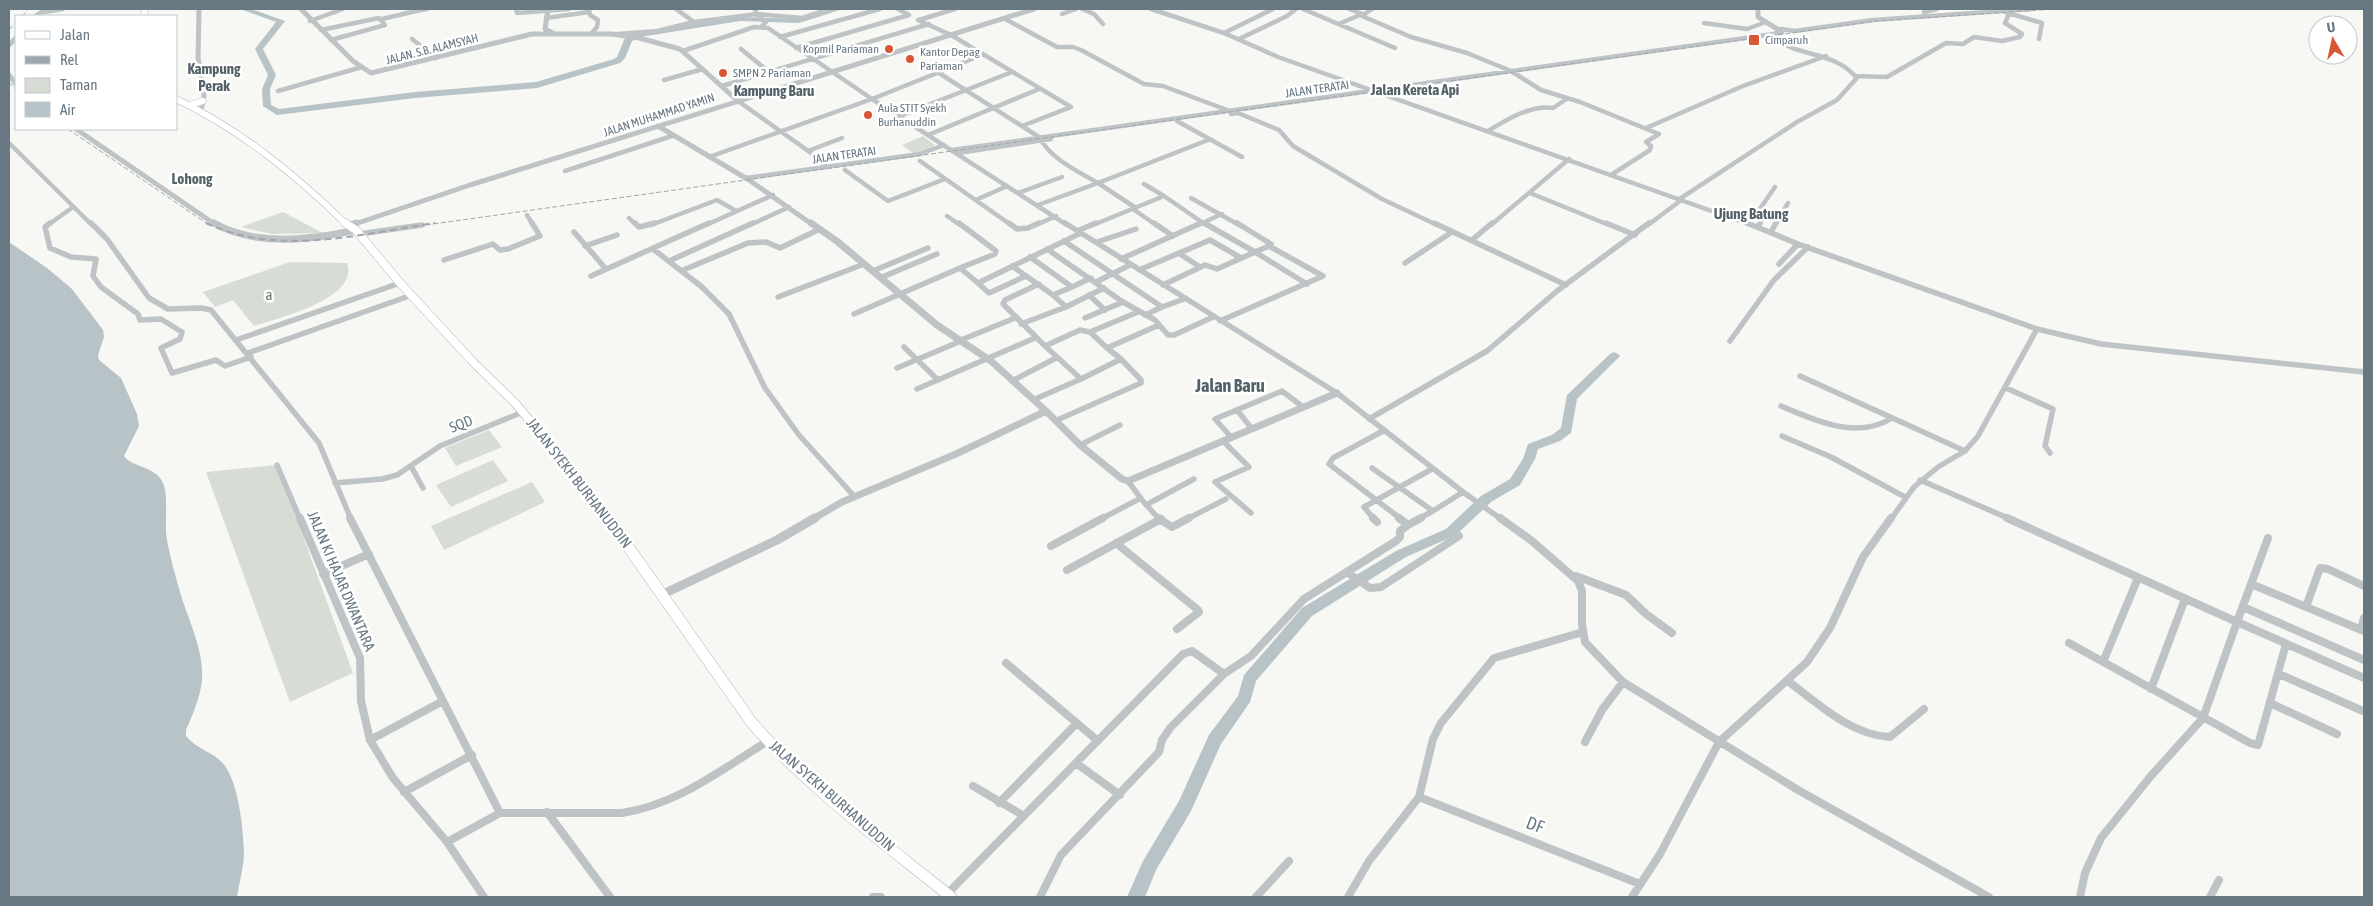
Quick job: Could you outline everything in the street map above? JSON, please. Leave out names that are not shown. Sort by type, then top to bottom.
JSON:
[{"type":"main road","name":"JALAN SYEKH BURHANUDDIN","points":[[178,100],[188,105],[202,106],[267,154],[310,189],[354,230],[412,296],[523,412],[600,505],[660,595],[752,723],[768,741],[825,794],[949,896]]},
{"type":"street","points":[[45,10],[63,9]]},
{"type":"street","points":[[199,9],[198,58],[203,90],[202,106]]},
{"type":"street","points":[[301,9],[310,21],[362,67]]},
{"type":"street","points":[[310,21],[343,9]]},
{"type":"street","points":[[320,30],[426,9]]},
{"type":"street","points":[[516,9],[517,13],[589,10],[591,16],[598,19],[597,27],[591,34]]},
{"type":"street","points":[[547,13],[569,9]]},
{"type":"street","points":[[676,9],[694,22]]},
{"type":"street","points":[[683,51],[766,23],[758,16],[755,9]]},
{"type":"street","points":[[532,34],[612,34],[657,31],[694,22],[758,16],[802,18],[830,9]]},
{"type":"street","points":[[780,38],[880,9]]},
{"type":"street","points":[[796,48],[909,15],[898,9]]},
{"type":"street","points":[[955,9],[918,20],[951,36],[1070,108],[1022,126]]},
{"type":"street","name":"JALAN MUHAMMAD YAMIN","points":[[77,130],[177,200],[225,228],[242,234],[283,238],[323,236],[354,230],[470,185],[727,104],[736,99],[951,36],[1034,9]]},
{"type":"street","points":[[1062,14],[1076,9]]},
{"type":"street","points":[[1082,9],[1094,14],[1104,24]]},
{"type":"street","points":[[1151,9],[1224,32],[1278,57],[1569,159],[1679,201],[1758,227],[1798,244],[2037,329],[2101,344],[2364,372]]},
{"type":"street","points":[[1224,32],[1273,9]]},
{"type":"street","points":[[1239,39],[1287,16],[1296,9]]},
{"type":"street","points":[[1304,9],[1341,23],[1395,48]]},
{"type":"street","points":[[1349,9],[1362,14],[1368,20],[1411,37],[1449,46],[1512,71],[1535,87],[1659,134],[1646,142],[1652,148],[1611,175]]},
{"type":"street","points":[[1341,23],[1372,9]]},
{"type":"street","points":[[1758,9],[1758,18],[1782,29],[1795,31],[1926,15],[2031,9]]},
{"type":"street","points":[[1926,15],[1925,12],[1937,9]]},
{"type":"street","points":[[2000,10],[2042,23],[2039,39]]},
{"type":"street","points":[[545,29],[547,13]]},
{"type":"street","points":[[1855,76],[1887,77],[1933,49],[1949,42],[1963,44],[1974,37],[2002,41],[2020,37],[2022,34],[2006,23],[2008,13]]},
{"type":"street","points":[[331,40],[384,26],[382,19]]},
{"type":"street","points":[[1005,19],[1057,47],[1073,47],[1081,50],[1144,84],[1164,86],[1228,111]]},
{"type":"street","points":[[1737,36],[1747,29],[1766,22]]},
{"type":"street","points":[[1704,23],[1747,29]]},
{"type":"street","points":[[722,86],[929,24]]},
{"type":"street","points":[[761,26],[768,28],[872,99],[1130,265],[1337,393],[1432,469],[1532,541],[1574,576],[1628,596],[1646,614],[1672,633]]},
{"type":"street","points":[[532,34],[545,29],[557,33]]},
{"type":"street","points":[[1369,419],[1487,351],[1566,285],[1679,201],[1762,144],[1837,100],[1856,79],[1848,66],[1826,56],[1784,44],[1775,39],[1774,34],[1782,33],[1782,29]]},
{"type":"street","name":"JALAN. S.B. ALAMSYAH","points":[[362,67],[368,72],[376,73],[532,34]]},
{"type":"street","points":[[612,34],[638,38],[683,51],[736,99],[778,131],[808,150],[826,168]]},
{"type":"street","name":"JALAN TERATAI","points":[[952,150],[1774,34]]},
{"type":"street","points":[[412,39],[436,58]]},
{"type":"street","points":[[741,49],[770,72]]},
{"type":"street","points":[[709,157],[872,99],[982,55]]},
{"type":"street","points":[[1646,128],[1743,86],[1826,56]]},
{"type":"street","points":[[278,91],[362,67]]},
{"type":"street","points":[[664,80],[703,70]]},
{"type":"street","points":[[900,116],[1012,72]]},
{"type":"street","points":[[939,73],[1022,126],[1040,139],[1057,157],[1173,236]]},
{"type":"street","points":[[928,135],[1039,89]]},
{"type":"street","points":[[1488,131],[1503,122],[1542,106],[1554,108],[1568,98]]},
{"type":"street","points":[[958,153],[1040,139],[1238,113],[1279,130],[1293,146],[1369,192],[1566,285]]},
{"type":"street","points":[[1177,121],[1208,140],[1242,157]]},
{"type":"street","points":[[658,126],[773,195],[820,229],[901,294],[936,326],[961,341],[1012,381],[1080,445],[1122,479],[1128,481],[1139,499],[1168,526],[1174,527],[1226,498]]},
{"type":"street","points":[[565,171],[672,136]]},
{"type":"street","points":[[808,150],[842,138]]},
{"type":"street","points":[[1038,205],[1098,184],[1208,140]]},
{"type":"street","points":[[9,143],[107,239],[134,281],[149,298],[168,309],[208,308],[250,355],[319,443],[369,554],[500,813]]},
{"type":"street","name":"JALAN TERATAI","points":[[746,178],[920,154],[944,145]]},
{"type":"street","points":[[1472,240],[1569,159]]},
{"type":"street","points":[[920,161],[1020,230],[1056,216]]},
{"type":"street","points":[[845,170],[888,201],[945,179]]},
{"type":"street","points":[[1018,193],[1062,178]]},
{"type":"street","points":[[1144,184],[1203,223],[1307,284]]},
{"type":"street","points":[[976,200],[1007,186]]},
{"type":"street","points":[[1758,227],[1761,222],[1755,216],[1775,187]]},
{"type":"street","points":[[1530,193],[1635,235]]},
{"type":"street","points":[[592,276],[773,195]]},
{"type":"street","points":[[978,283],[1079,232],[1164,196]]},
{"type":"street","points":[[1191,198],[1222,214],[1271,244],[1269,246]]},
{"type":"street","points":[[629,218],[640,227],[645,227],[717,200],[736,211]]},
{"type":"street","points":[[1770,232],[1788,203]]},
{"type":"street","points":[[73,207],[45,227],[50,248],[71,257],[96,259],[93,276],[100,286],[138,314],[140,320],[161,320],[182,332],[180,339],[161,348],[172,373],[214,360],[225,366],[250,355],[412,296]]},
{"type":"street","points":[[669,261],[789,207]]},
{"type":"street","points":[[1121,259],[1222,214]]},
{"type":"street","points":[[444,260],[493,244],[500,250],[508,249],[540,236],[527,215]]},
{"type":"street","points":[[854,314],[995,254],[996,251],[975,234],[947,216]]},
{"type":"street","points":[[354,230],[422,225]]},
{"type":"street","points":[[681,271],[748,243],[762,241],[780,248],[820,229]]},
{"type":"street","points":[[1097,242],[1136,229]]},
{"type":"street","points":[[574,232],[606,269]]},
{"type":"street","points":[[1405,263],[1452,232]]},
{"type":"street","points":[[586,246],[617,235]]},
{"type":"street","points":[[1139,270],[1210,240],[1241,258]]},
{"type":"street","points":[[1064,241],[1162,307]]},
{"type":"street","points":[[1779,264],[1798,244]]},
{"type":"street","points":[[1163,285],[1207,264],[1217,269],[1269,246]]},
{"type":"street","points":[[1220,321],[1323,276],[1269,246]]},
{"type":"street","points":[[1730,341],[1774,280],[1808,247]]},
{"type":"street","points":[[873,271],[928,248]]},
{"type":"street","points":[[653,249],[710,293],[729,314],[766,388],[799,435],[854,496]]},
{"type":"street","points":[[1047,249],[1123,302],[1145,315],[1170,336],[1213,317]]},
{"type":"street","points":[[880,278],[937,254]]},
{"type":"street","points":[[1180,254],[1200,267]]},
{"type":"street","points":[[1030,257],[1072,287]]},
{"type":"street","points":[[778,297],[864,264]]},
{"type":"street","points":[[1054,295],[1112,274],[1130,265]]},
{"type":"street","points":[[1012,266],[1054,295],[1066,307]]},
{"type":"street","points":[[960,268],[989,294],[1026,276]]},
{"type":"street","points":[[236,340],[400,283]]},
{"type":"street","points":[[1039,284],[1003,302],[1021,324],[1056,358],[1081,378]]},
{"type":"street","points":[[1021,324],[1066,307],[1104,288]]},
{"type":"street","points":[[1089,295],[1105,310]]},
{"type":"street","points":[[1145,315],[1184,299]]},
{"type":"street","points":[[1085,318],[1123,302]]},
{"type":"street","points":[[1090,332],[1138,312]]},
{"type":"street","points":[[897,368],[1015,318]]},
{"type":"street","points":[[1107,348],[1159,325]]},
{"type":"street","points":[[1632,897],[1660,854],[1719,742],[1807,662],[1830,628],[1863,557],[1905,496],[1920,480],[1965,451],[1978,436],[2037,329]]},
{"type":"street","points":[[1045,346],[1080,330],[1090,332],[1142,380],[1141,383],[1055,421]]},
{"type":"street","points":[[917,389],[1036,338]]},
{"type":"street","points":[[904,346],[938,380]]},
{"type":"street","points":[[1012,381],[1056,358]]},
{"type":"street","points":[[1033,400],[1121,359]]},
{"type":"street","points":[[1800,376],[1965,451]]},
{"type":"street","points":[[2006,388],[2053,409],[2045,444],[2050,453]]},
{"type":"street","points":[[1231,437],[1215,419],[1282,391],[1303,406]]},
{"type":"street","points":[[1128,481],[1337,393]]},
{"type":"street","points":[[1781,406],[1811,419],[1851,428],[1874,427],[1882,425],[1892,418]]},
{"type":"street","points":[[1236,410],[1252,429]]},
{"type":"street","points":[[660,595],[777,540],[854,496],[956,454],[1046,411]]},
{"type":"street","name":"SQD","points":[[336,483],[390,478],[448,442],[523,412]]},
{"type":"street","points":[[1080,445],[1120,425]]},
{"type":"street","points":[[1383,431],[1333,458],[1330,464],[1408,525]]},
{"type":"street","points":[[1782,436],[1832,457],[1905,496]]},
{"type":"street","points":[[1223,441],[1249,467],[1215,482],[1251,512]]},
{"type":"street","name":"JALAN KI HAJAR DWANTARA","points":[[277,465],[360,658],[359,689],[370,740]]},
{"type":"street","points":[[412,466],[424,488]]},
{"type":"street","points":[[1372,468],[1433,511]]},
{"type":"street","points":[[1377,522],[1363,509],[1432,469]]},
{"type":"street","points":[[1146,505],[1194,479]]},
{"type":"street","points":[[1920,480],[2364,678]]},
{"type":"street","points":[[1040,897],[1061,854],[1120,795],[1159,752],[1162,740],[1170,728],[1224,674],[1251,656],[1304,599],[1348,573],[1399,539],[1400,531],[1408,525],[1463,492]]},
{"type":"street","points":[[1051,546],[1139,499]]},
{"type":"street","points":[[1067,570],[1161,519]]},
{"type":"street","points":[[1348,573],[1364,586],[1370,588],[1381,587],[1459,536]]},
{"type":"street","points":[[2080,897],[2085,873],[2101,838],[2150,777],[2203,718],[2268,538]]},
{"type":"street","points":[[1116,543],[1198,610],[1199,612],[1177,629]]},
{"type":"street","points":[[323,574],[369,554]]},
{"type":"street","points":[[2306,607],[2320,568],[2328,569],[2364,586]]},
{"type":"street","points":[[1574,576],[1582,590],[1585,642],[1592,652],[1623,682],[1798,790],[1984,896]]},
{"type":"street","points":[[2103,662],[2138,578]]},
{"type":"street","points":[[2251,584],[2363,631],[2364,618]]},
{"type":"street","points":[[2151,689],[2184,599]]},
{"type":"street","points":[[2243,607],[2364,660]]},
{"type":"street","points":[[1348,897],[1369,861],[1420,795],[1434,740],[1441,723],[1494,658],[1500,654],[1583,632]]},
{"type":"street","points":[[2069,643],[2203,718],[2250,743],[2258,745],[2272,704],[2286,644]]},
{"type":"street","points":[[949,896],[1024,816],[1187,652],[1196,653],[1224,674]]},
{"type":"street","points":[[1006,663],[1098,741]]},
{"type":"street","points":[[2279,674],[2363,711]]},
{"type":"street","points":[[1788,681],[1843,721],[1881,736],[1890,737],[1924,709]]},
{"type":"street","points":[[1585,742],[1602,710],[1623,682]]},
{"type":"street","points":[[443,701],[370,740],[404,792],[447,842],[484,897]]},
{"type":"street","points":[[2272,704],[2337,734]]},
{"type":"street","points":[[999,803],[1076,724]]},
{"type":"street","points":[[447,842],[500,813],[627,813],[651,808],[666,802],[768,741]]},
{"type":"street","points":[[404,792],[472,755]]},
{"type":"street","points":[[1076,763],[1120,795]]},
{"type":"street","points":[[973,786],[1024,816]]},
{"type":"street","name":"DF","points":[[1420,795],[1640,884]]},
{"type":"street","points":[[547,812],[610,897]]},
{"type":"street","points":[[1256,897],[1289,861]]},
{"type":"street","points":[[2210,897],[2219,880]]},
{"type":"street","points":[[874,897],[881,897]]},
{"type":"green space","points":[[923,136],[935,145],[927,150],[913,153],[902,145]]},
{"type":"green space","points":[[283,212],[323,233],[272,234],[241,227]]},
{"type":"green space","name":"a","points":[[290,262],[347,263],[348,275],[341,286],[330,296],[315,305],[254,326],[233,300],[215,307],[203,292]]},
{"type":"green space","points":[[489,430],[502,447],[456,466],[445,448]]},
{"type":"green space","points":[[493,460],[508,481],[451,507],[436,485]]},
{"type":"green space","points":[[277,465],[353,673],[290,702],[206,472]]},
{"type":"green space","points":[[532,482],[545,502],[444,550],[431,526]]},
{"type":"water","points":[[9,242],[47,268],[72,289],[103,330],[104,337],[98,355],[99,360],[121,378],[137,414],[139,426],[124,456],[132,463],[155,473],[163,483],[166,496],[166,534],[168,546],[180,592],[195,635],[202,668],[200,693],[186,730],[186,736],[195,745],[221,761],[234,784],[241,820],[244,852],[237,897],[9,897]]},
{"type":"waterway","points":[[244,9],[281,21],[259,49],[272,75],[266,89],[267,106],[277,112],[415,95],[537,85],[617,61],[621,58],[628,40],[638,35],[692,25],[740,19],[799,21],[839,9]]},
{"type":"waterway","points":[[1136,897],[1149,866],[1185,806],[1215,740],[1245,698],[1249,679],[1307,612],[1401,554],[1451,532],[1486,499],[1515,482],[1529,459],[1532,447],[1556,438],[1567,430],[1571,398],[1614,356]]},
{"type":"railway","points":[[23,15],[29,9]]},
{"type":"railway","points":[[426,225],[1876,21],[2055,9]]},
{"type":"railway","points":[[9,30],[15,23]]},
{"type":"railway","points":[[9,82],[15,89]]},
{"type":"railway","points":[[69,130],[206,223]]},
{"type":"railway","points":[[206,223],[233,233],[262,239],[290,241],[349,237],[435,223]]},
{"type":"place","name":"Cimparuh","points":[[1754,40]]},
{"type":"place","name":"Kopmil Pariaman","points":[[889,49]]},
{"type":"place","name":"Kantor Depag Pariaman","points":[[910,59]]},
{"type":"place","name":"SMPN 2 Pariaman","points":[[723,73]]},
{"type":"place","name":"Aula STIT Syekh Burhanuddin","points":[[868,115]]},
{"type":"district","name":"Kampung Perak","points":[[214,78]]},
{"type":"district","name":"Jalan Kereta Api","points":[[1415,90]]},
{"type":"district","name":"Kampung Baru","points":[[774,91]]},
{"type":"district","name":"Lohong","points":[[192,179]]},
{"type":"district","name":"Ujung Batung","points":[[1751,214]]},
{"type":"district","name":"Jalan Baru","points":[[1230,386]]}]
